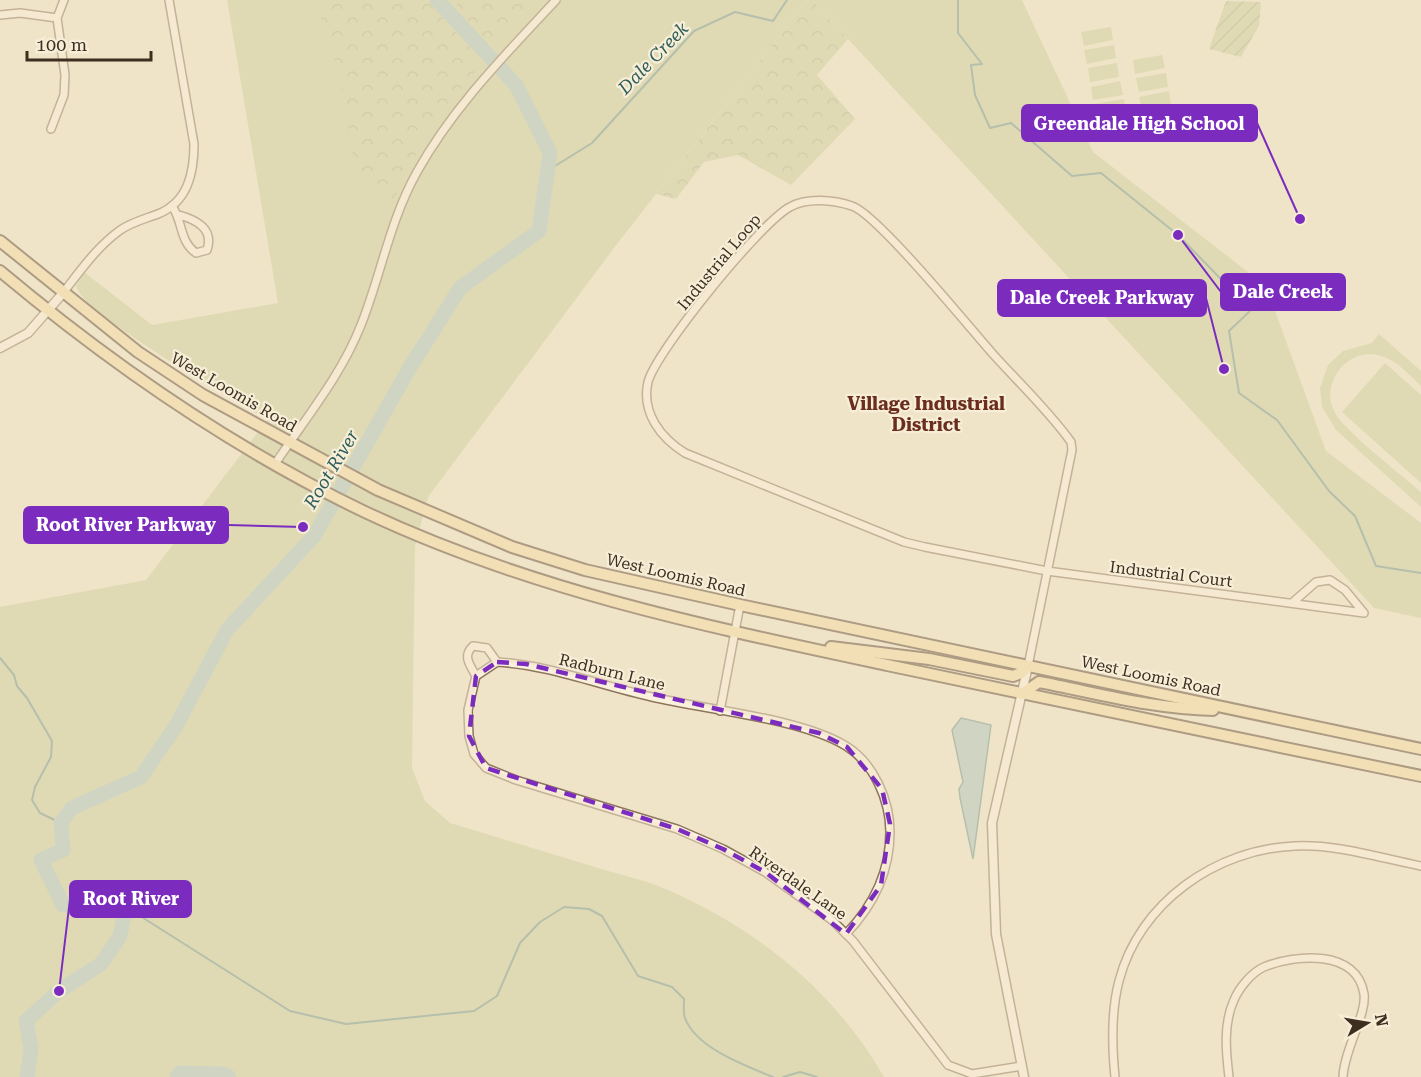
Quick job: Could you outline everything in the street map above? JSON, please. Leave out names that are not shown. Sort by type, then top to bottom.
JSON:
[{"type":"main road","name":"West Loomis Road","points":[[0,241],[138,352],[203,395],[382,491],[523,550],[585,570],[740,605],[1421,749]]},
{"type":"main road","points":[[0,271],[48,311],[176,404],[275,464],[374,515],[527,578],[737,633],[1421,776]]},
{"type":"main road","points":[[795,645],[877,651],[1013,676],[1021,673],[1028,666]]},
{"type":"main road","points":[[1022,694],[1039,682],[1120,700],[1186,709],[1236,710]]},
{"type":"street","points":[[51,129],[64,95],[65,75],[57,18],[64,0]]},
{"type":"street","points":[[0,348],[28,333],[106,242],[121,230],[172,206],[187,187],[194,167],[194,144],[169,0]]},
{"type":"street","points":[[275,464],[344,365],[361,324],[394,223],[415,175],[440,133],[472,91],[556,0]]},
{"type":"street","points":[[0,15],[20,13],[57,18]]},
{"type":"street","name":"Industrial Loop","points":[[1028,666],[1072,450],[1066,434],[929,282],[860,210],[852,206],[818,200],[791,206],[775,216],[743,250],[658,360],[648,384],[648,403],[660,434],[685,453],[903,542],[1047,571]]},
{"type":"street","points":[[172,206],[179,215],[193,219],[207,231],[210,241],[207,250],[196,253],[188,247],[179,226],[179,215]]},
{"type":"street","name":"Industrial Court","points":[[1047,571],[1364,613],[1345,590],[1330,580],[1316,582],[1292,603]]},
{"type":"street","points":[[720,711],[737,633],[740,605]]},
{"type":"street","points":[[473,646],[487,648],[497,662],[476,676],[467,659],[467,654],[473,646]]},
{"type":"street","name":"Radburn Lane","points":[[497,662],[526,664],[651,697],[819,733],[847,747],[865,764],[882,789],[890,824],[888,860],[880,885],[862,918],[846,934]]},
{"type":"street","points":[[1024,1077],[996,934],[992,823],[1028,666]]},
{"type":"street","name":"Riverdale Lane","points":[[476,676],[468,710],[469,736],[474,754],[486,768],[516,780],[660,823],[723,849],[765,872],[846,934],[889,985],[937,1055],[948,1065],[972,1074],[1022,1066]]},
{"type":"street","points":[[1115,1077],[1114,1022],[1119,982],[1129,954],[1144,928],[1164,903],[1191,880],[1219,863],[1259,849],[1296,846],[1337,848],[1421,866]]},
{"type":"street","points":[[1229,1077],[1226,1047],[1228,1016],[1234,999],[1245,984],[1262,968],[1287,961],[1311,958],[1339,962],[1355,970],[1365,996],[1363,1009],[1343,1061],[1343,1077]]},
{"type":"highlighted area","points":[[497,662],[526,664],[819,733],[847,747],[882,789],[890,824],[881,885],[846,934],[765,872],[723,849],[677,829],[486,768],[469,736],[476,676]]},
{"type":"green space","points":[[227,0],[807,0],[617,244],[428,497],[415,546],[412,768],[425,801],[450,823],[651,883],[701,906],[763,944],[818,990],[864,1046],[884,1077],[0,1077],[0,607],[146,580],[267,420],[131,336],[85,299],[76,286],[84,272],[152,325],[278,303]]},
{"type":"green space","points":[[316,0],[426,0],[483,61],[424,137],[389,211],[357,179],[342,90]]},
{"type":"green space","points":[[454,0],[535,0],[494,48],[472,28]]},
{"type":"green space","points":[[807,0],[812,0],[848,39],[817,75],[855,119],[791,185],[738,155],[704,162],[676,199],[656,194]]},
{"type":"green space","points":[[812,0],[1022,0],[1093,152],[1266,286],[1326,451],[1421,523],[1421,618],[1374,608]]},
{"type":"green space","points":[[1226,1],[1261,2],[1259,26],[1241,57],[1209,49]]},
{"type":"green space","points":[[1111,27],[1113,40],[1084,46],[1081,32]]},
{"type":"green space","points":[[1114,45],[1116,58],[1087,64],[1084,50]]},
{"type":"green space","points":[[1162,55],[1165,68],[1135,74],[1133,60]]},
{"type":"green space","points":[[1117,63],[1119,77],[1090,82],[1088,68]]},
{"type":"green space","points":[[1166,73],[1168,87],[1139,92],[1136,78]]},
{"type":"green space","points":[[1120,81],[1123,95],[1093,100],[1091,87]]},
{"type":"green space","points":[[1169,91],[1171,105],[1142,110],[1139,97]]},
{"type":"green space","points":[[1124,99],[1126,113],[1097,118],[1094,104]]},
{"type":"green space","points":[[1379,334],[1421,371],[1421,386],[1403,368],[1392,361],[1369,354],[1358,356],[1340,368],[1331,388],[1331,400],[1334,411],[1349,429],[1421,492],[1421,507],[1336,430],[1322,407],[1320,388],[1328,365],[1343,351],[1372,343]]},
{"type":"green space","points":[[1385,363],[1421,395],[1421,483],[1342,412]]},
{"type":"water","points":[[961,718],[991,725],[973,859],[960,798],[959,789],[963,782],[952,730]]},
{"type":"waterway","name":"Root River","points":[[27,1077],[31,1048],[26,1021],[59,991],[101,964],[120,936],[126,907],[105,894],[63,905],[41,860],[63,850],[61,823],[72,808],[141,777],[176,726],[227,630],[314,536],[409,369],[460,288],[539,231],[550,153],[516,85],[437,0]]},
{"type":"waterway","name":"Dale Creek","points":[[547,171],[592,143],[694,31],[735,12],[773,21],[787,0]]},
{"type":"waterway","name":"Dale Creek","points":[[958,0],[958,33],[982,64],[971,65],[975,95],[990,128],[1011,123],[1072,176],[1101,173],[1178,235],[1251,310],[1229,331],[1239,393],[1277,420],[1329,491],[1355,516],[1376,566],[1421,573]]},
{"type":"waterway","points":[[0,658],[14,675],[17,686],[27,698],[52,741],[51,757],[35,787],[32,800],[40,813],[61,823]]},
{"type":"waterway","points":[[126,907],[290,1011],[346,1024],[474,1011],[497,996],[520,943],[540,922],[564,907],[589,909],[602,916],[638,976],[672,987],[684,999],[685,1018],[700,1038],[723,1055],[773,1077]]},
{"type":"waterway","points":[[783,1077],[800,1072],[817,1077]]},
{"type":"waterway","name":"Root River","points":[[177,1077],[180,1073],[223,1074],[229,1077]]},
{"type":"place","name":"Greendale High School","points":[[1300,219]]},
{"type":"place","name":"Dale Creek","points":[[1178,235]]},
{"type":"place","name":"Dale Creek Parkway","points":[[1224,369]]},
{"type":"place","name":"Root River Parkway","points":[[303,527]]},
{"type":"place","name":"Root River","points":[[59,991]]},
{"type":"district","name":"Village Industrial District","points":[[926,413]]}]
